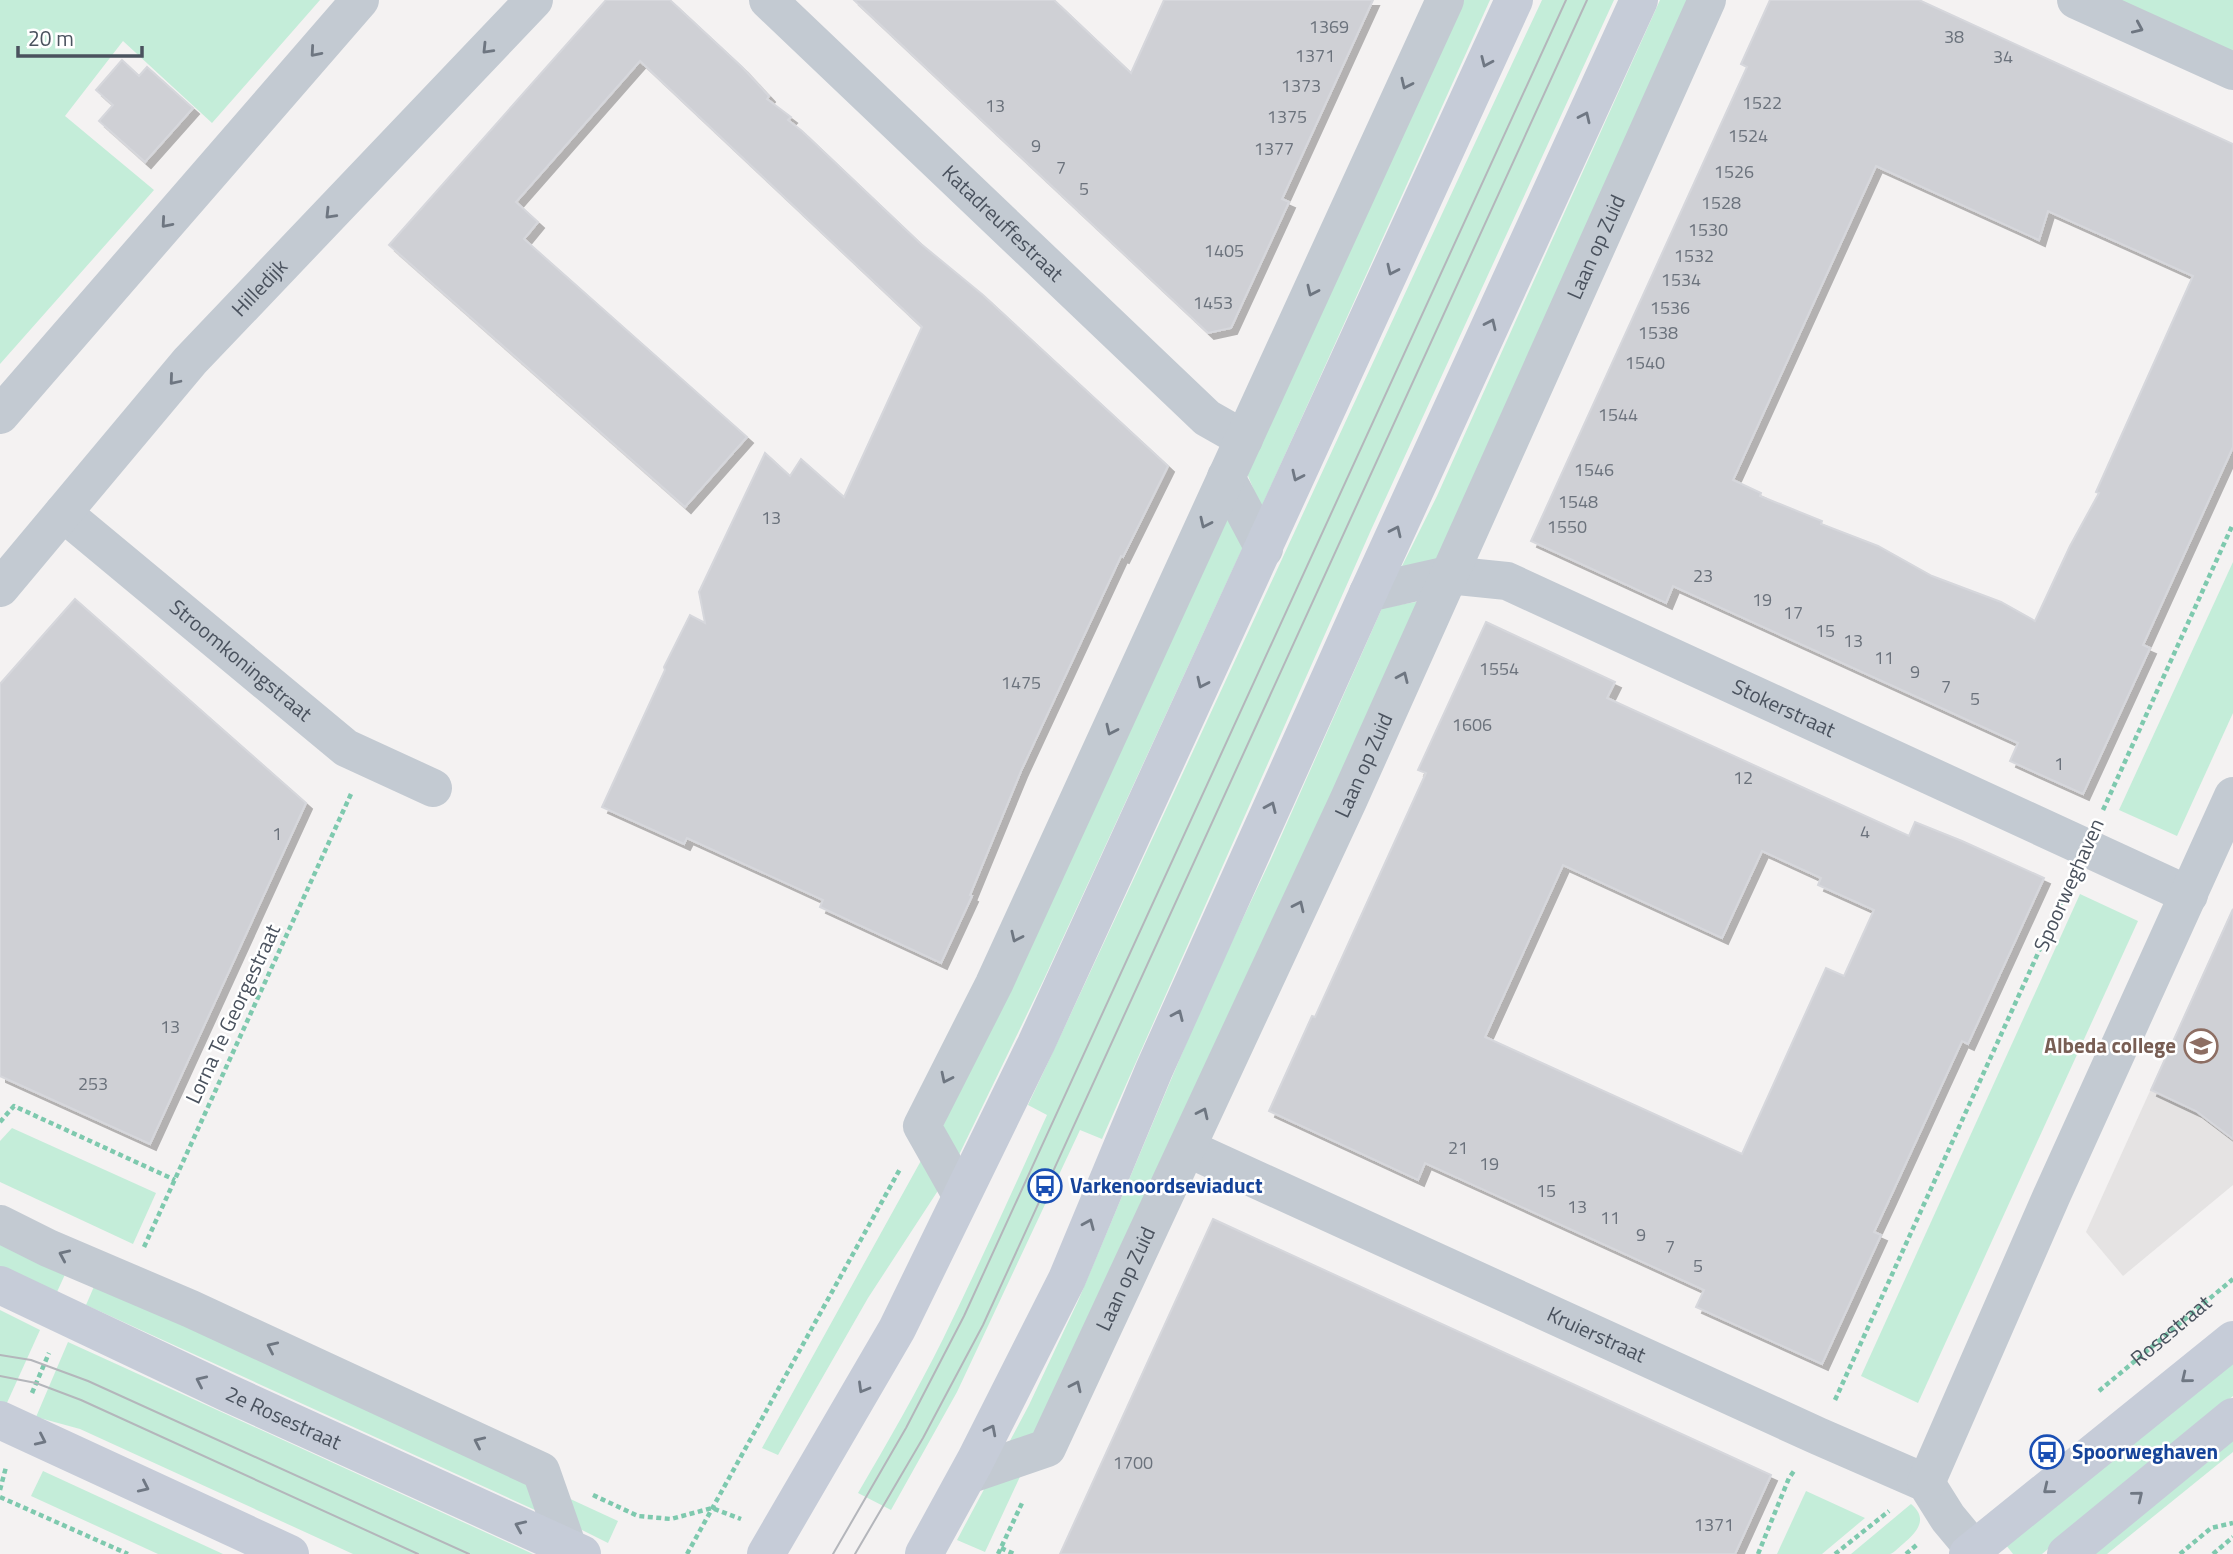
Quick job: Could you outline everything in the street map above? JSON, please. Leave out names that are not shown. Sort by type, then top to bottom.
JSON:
[{"type":"main road","points":[[771,1545],[897,1329],[1036,1044],[1514,0]]},
{"type":"main road","points":[[923,1554],[968,1475],[1067,1279],[1154,1070],[1639,0]]},
{"type":"main road","name":"2e Rosestraat","points":[[0,1285],[228,1393],[575,1551]]},
{"type":"main road","points":[[1973,1552],[2233,1340]]},
{"type":"main road","points":[[2066,1554],[2233,1417]]},
{"type":"main road","points":[[8,1424],[290,1554]]},
{"type":"street","points":[[0,415],[360,0]]},
{"type":"street","name":"Hilledijk","points":[[0,588],[190,361],[534,0]]},
{"type":"street","name":"Katadreuffestraat","points":[[768,0],[1207,418],[1244,439]]},
{"type":"street","points":[[961,1195],[922,1126],[994,984],[1445,0]]},
{"type":"street","name":"Laan op Zuid","points":[[968,1475],[1047,1448],[1342,813],[1707,0]]},
{"type":"street","points":[[2076,0],[2233,71]]},
{"type":"street","points":[[1226,477],[1264,550]]},
{"type":"street","name":"Stroomkoningstraat","points":[[63,513],[346,748],[433,788]]},
{"type":"street","name":"Stokerstraat","points":[[1368,593],[1448,575],[1507,581],[2189,895]]},
{"type":"street","points":[[1973,1552],[1926,1483],[2052,1195],[2233,796]]},
{"type":"street","name":"Kruierstraat","points":[[1187,1148],[1926,1483]]},
{"type":"street","points":[[0,1224],[541,1471]]},
{"type":"street","name":"2e Rosestraat","points":[[541,1471],[575,1551]]},
{"type":"path","name":"Spoorweghaven","points":[[1758,1554],[1789,1478],[1818,1436],[2233,524]]},
{"type":"path","name":"Lorna Te Georgestraat","points":[[128,1283],[368,757]]},
{"type":"path","points":[[0,1122],[14,1106],[175,1180]]},
{"type":"path","points":[[687,1554],[922,1126]]},
{"type":"path","name":"Rosestraat","points":[[2110,1382],[2233,1279]]},
{"type":"path","points":[[0,1490],[8,1424],[65,1317]]},
{"type":"path","points":[[541,1471],[638,1516],[671,1519],[712,1508],[771,1545]]},
{"type":"path","points":[[1835,1554],[1926,1483]]},
{"type":"path","points":[[0,1497],[128,1554]]},
{"type":"path","points":[[2180,1554],[2211,1528],[2233,1523]]},
{"type":"path","points":[[2213,1554],[2233,1537]]},
{"type":"path","points":[[1001,1548],[1014,1554]]},
{"type":"shaded area","name":"Albeda college","points":[[2233,908],[2233,1185],[2123,1276],[2086,1232]]},
{"type":"green space","points":[[0,0],[320,0],[212,123],[123,41],[65,116],[154,190],[0,364]]},
{"type":"green space","points":[[1462,0],[1490,0],[1261,508],[1244,466]]},
{"type":"green space","points":[[1542,0],[1614,0],[1371,530],[1102,1139],[1080,1130],[957,1392],[891,1510],[858,1493],[933,1358],[1009,1199],[1047,1115],[1028,1105]]},
{"type":"green space","points":[[1660,0],[1695,0],[1440,561],[1401,568],[1437,496]]},
{"type":"green space","points":[[2101,0],[2233,0],[2233,60]]},
{"type":"green space","points":[[1225,507],[1243,547],[1044,979],[958,1157],[943,1126]]},
{"type":"green space","points":[[2233,562],[2233,713],[2177,836],[2119,810]]},
{"type":"green space","points":[[1421,601],[1196,1098],[985,1552],[957,1540],[1029,1405],[1078,1301],[1207,994],[1271,859],[1382,608]]},
{"type":"green space","points":[[2080,894],[2138,921],[1918,1403],[1861,1376]]},
{"type":"green space","points":[[12,1128],[156,1193],[133,1244],[0,1182],[0,1141]]},
{"type":"green space","points":[[923,1157],[939,1189],[868,1298],[778,1455],[762,1448]]},
{"type":"green space","points":[[0,1238],[67,1270],[57,1292],[0,1266]]},
{"type":"green space","points":[[96,1282],[534,1483],[546,1515],[86,1305]]},
{"type":"green space","points":[[0,1310],[40,1330],[6,1405],[0,1402]]},
{"type":"green space","points":[[68,1342],[533,1554],[353,1554],[80,1429],[36,1417]]},
{"type":"green space","points":[[2233,1353],[2233,1396],[2042,1554],[2013,1554],[2006,1545]]},
{"type":"green space","points":[[2233,1432],[2233,1452],[2107,1554],[2087,1554]]},
{"type":"green space","points":[[43,1471],[223,1554],[158,1554],[31,1496]]},
{"type":"green space","points":[[1806,1491],[1865,1518],[1822,1554],[1777,1554]]},
{"type":"green space","points":[[566,1497],[618,1521],[608,1543],[578,1528]]},
{"type":"green space","points":[[1911,1504],[1919,1515],[1919,1525],[1913,1535],[1895,1551],[1890,1554],[1851,1554]]},
{"type":"building","points":[[606,0],[670,0],[742,67],[769,96],[767,99],[791,117],[788,120],[921,244],[983,295],[1168,466],[1123,557],[1121,556],[1021,771],[970,895],[972,896],[941,963],[820,907],[823,900],[687,838],[684,844],[602,807],[690,615],[705,623],[699,592],[765,453],[790,476],[801,459],[844,497],[922,327],[640,61],[516,202],[538,222],[524,239],[747,437],[685,507],[389,245]]},
{"type":"building","points":[[854,0],[1054,0],[1131,73],[1164,0],[1373,0],[1282,199],[1289,202],[1231,328],[1208,333]]},
{"type":"building","points":[[1770,0],[1919,0],[2233,144],[2233,447],[2143,645],[2150,648],[2083,794],[2010,761],[2018,743],[1673,586],[1666,603],[1531,541],[1747,67],[1741,64]],"holes":[[[1876,166],[2039,240],[2048,211],[2193,276],[2096,492],[2099,493],[2070,546],[2035,621],[2001,602],[1932,576],[1878,546],[1760,496],[1761,493],[1733,480]]]},
{"type":"building","points":[[122,60],[139,76],[147,67],[193,108],[145,162],[99,121],[113,105],[96,90]]},
{"type":"building","points":[[75,599],[306,803],[150,1144],[0,1076],[0,684]]},
{"type":"building","points":[[1486,622],[1615,682],[1607,698],[1909,836],[1915,822],[2044,878],[1968,1044],[1962,1041],[1874,1232],[1881,1235],[1822,1364],[1696,1307],[1704,1290],[1425,1163],[1418,1180],[1269,1111],[1312,1016],[1315,1017],[1426,773],[1418,770]],"holes":[[[1762,851],[1821,878],[1818,885],[1874,910],[1844,976],[1826,968],[1742,1154],[1485,1037],[1563,865],[1722,938]]]},
{"type":"building","points":[[2233,909],[2233,1139],[2196,1111],[2151,1090]]},
{"type":"building","points":[[1213,1219],[1771,1475],[1735,1554],[1060,1554]]},
{"type":"tram line","points":[[833,1554],[906,1428],[964,1316],[1566,0]]},
{"type":"tram line","points":[[855,1554],[923,1438],[983,1325],[1587,0]]},
{"type":"tram line","points":[[0,1355],[31,1360],[88,1381],[469,1554]]},
{"type":"tram line","points":[[0,1376],[36,1383],[81,1400],[418,1554]]},
{"type":"place","name":"Albeda college","points":[[2201,1046]]},
{"type":"place","name":"Varkenoordseviaduct","points":[[1045,1186]]},
{"type":"place","name":"Spoorweghaven","points":[[2047,1452]]}]
